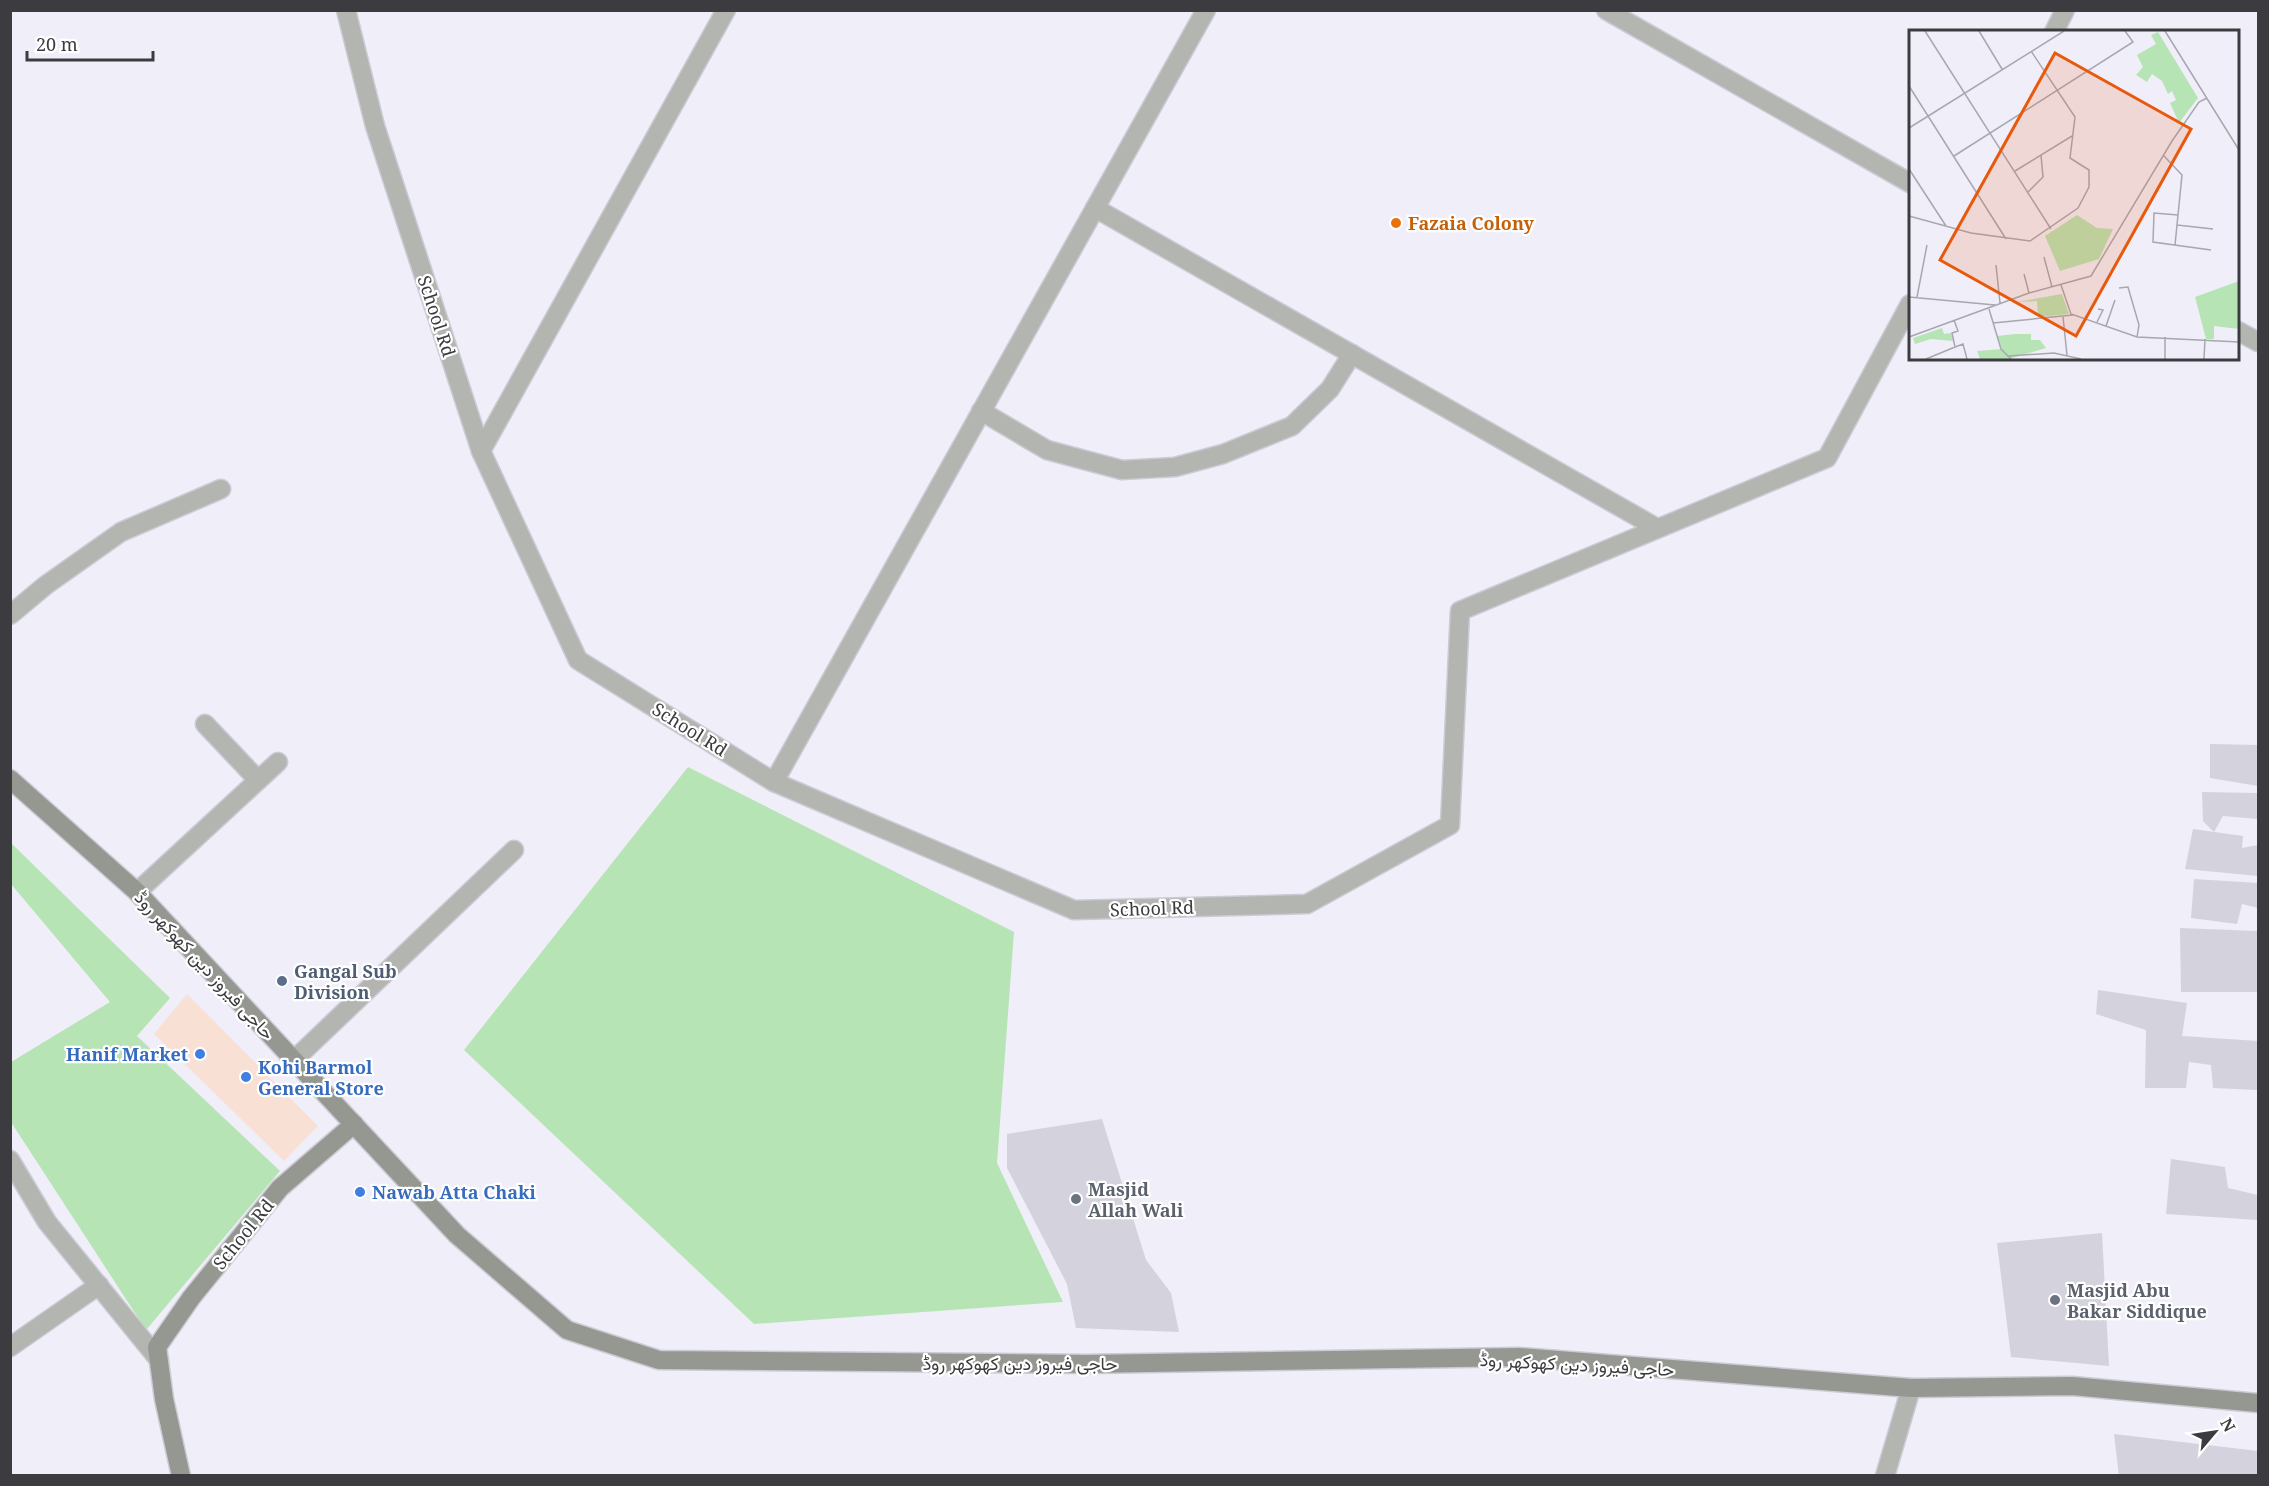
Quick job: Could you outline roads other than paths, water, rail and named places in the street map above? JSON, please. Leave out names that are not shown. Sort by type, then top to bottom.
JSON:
[{"type":"street","name":"School Rd","points":[[346,10],[375,126],[481,451],[578,660],[774,782],[1074,910],[1307,904],[1450,825],[1460,611],[1657,528]]},
{"type":"street","points":[[481,451],[726,10]]},
{"type":"street","points":[[774,782],[1206,10]]},
{"type":"street","points":[[1606,10],[1909,182]]},
{"type":"street","points":[[2055,30],[2065,10]]},
{"type":"street","points":[[1095,208],[1657,528],[1827,458],[1909,308]]},
{"type":"street","points":[[2239,332],[2259,342]]},
{"type":"street","points":[[981,411],[1047,450],[1122,470],[1175,467],[1223,454],[1292,426],[1330,389],[1352,354]]},
{"type":"street","points":[[10,615],[46,585],[122,532],[221,489]]},
{"type":"street","points":[[205,724],[258,780]]},
{"type":"street","points":[[137,892],[278,762]]},
{"type":"street","name":"حاجی فیروز دین کھوکھر روڈ","points":[[10,779],[137,892],[457,1235],[567,1330],[659,1360],[1086,1364],[1519,1357],[1911,1388],[2072,1386],[2259,1403]]},
{"type":"street","points":[[294,1060],[514,850]]},
{"type":"street","name":"School Rd","points":[[181,1476],[164,1399],[157,1347],[191,1298],[280,1188],[354,1124]]},
{"type":"street","points":[[10,1160],[47,1222],[159,1360]]},
{"type":"street","points":[[10,1347],[99,1286]]},
{"type":"street","points":[[1885,1476],[1911,1388]]},
{"type":"place","name":"Fazaia Colony","points":[[1396,223]]},
{"type":"place","name":"Gangal Sub Division","points":[[282,981]]},
{"type":"place","name":"Hanif Market","points":[[200,1054]]},
{"type":"place","name":"Kohi Barmol General Store","points":[[246,1077]]},
{"type":"place","name":"Nawab Atta Chaki","points":[[360,1192]]},
{"type":"place","name":"Masjid Allah Wali","points":[[1076,1199]]},
{"type":"place","name":"Masjid Abu Bakar Siddique","points":[[2055,1300]]}]
